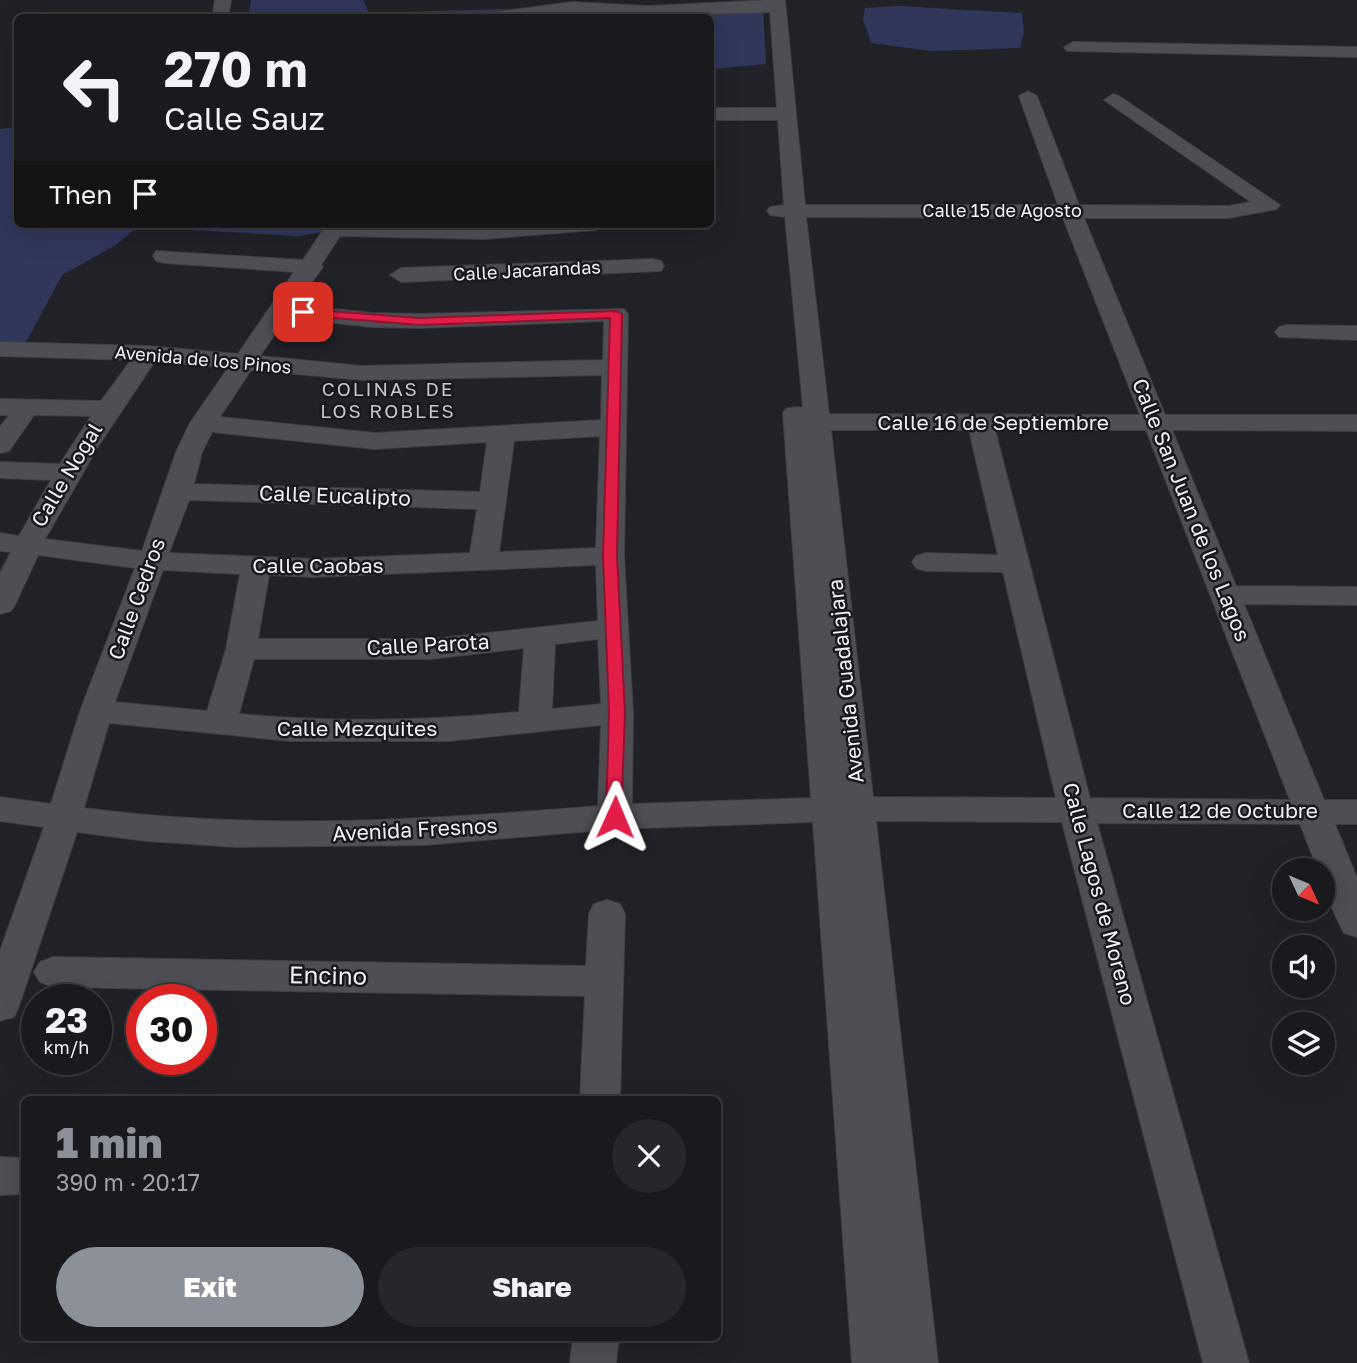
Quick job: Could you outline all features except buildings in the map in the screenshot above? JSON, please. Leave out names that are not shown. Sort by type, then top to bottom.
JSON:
[{"type":"street","points":[[519,14],[572,7],[636,10],[770,4]]},
{"type":"street","name":"Avenida Guadalajara","points":[[770,4],[785,211],[844,809],[915,1363]]},
{"type":"street","points":[[1073,47],[1357,52]]},
{"type":"street","name":"Calle San Juan de los Lagos","points":[[1028,96],[1071,212],[1357,923]]},
{"type":"street","name":"Calle 15 de Agosto","points":[[785,211],[1228,212],[1270,205],[1113,100]]},
{"type":"street","points":[[714,114],[777,114]]},
{"type":"street","name":"Calle Cedros","points":[[0,1006],[65,816],[96,710],[178,492],[189,452],[204,423],[336,228]]},
{"type":"street","points":[[355,228],[484,233],[546,228]]},
{"type":"street","points":[[610,228],[610,267]]},
{"type":"street","points":[[372,320],[428,232]]},
{"type":"street","points":[[164,256],[312,267]]},
{"type":"street","name":"Calle Jacarandas","points":[[401,275],[653,266]]},
{"type":"street","points":[[280,310],[372,320],[466,321],[614,313],[610,556],[617,713],[615,817]]},
{"type":"street","points":[[1287,332],[1357,332]]},
{"type":"street","name":"Avenida de los Pinos","points":[[0,349],[148,353],[246,364],[379,373],[615,367]]},
{"type":"street","name":"Calle Nogal","points":[[0,605],[13,543],[148,353]]},
{"type":"street","points":[[0,407],[107,409]]},
{"type":"street","points":[[0,445],[27,407]]},
{"type":"street","name":"Calle 16 de Septiembre","points":[[807,422],[1357,423]]},
{"type":"street","points":[[204,423],[375,441],[614,427]]},
{"type":"street","name":"Calle Lagos de Moreno","points":[[980,423],[1076,810],[1226,1363]]},
{"type":"street","points":[[483,563],[502,432]]},
{"type":"street","points":[[0,470],[66,472]]},
{"type":"street","name":"Calle Eucalipto","points":[[178,492],[493,501]]},
{"type":"street","name":"Calle Caobas","points":[[13,543],[150,561],[256,566],[483,563],[610,556]]},
{"type":"street","points":[[926,562],[1015,564]]},
{"type":"street","points":[[220,724],[241,649],[256,566]]},
{"type":"street","points":[[1227,595],[1357,596]]},
{"type":"street","name":"Calle Parota","points":[[241,649],[430,649],[615,628]]},
{"type":"street","points":[[535,719],[540,637]]},
{"type":"street","name":"Calle Mezquites","points":[[96,710],[290,730],[449,730],[535,719],[617,713]]},
{"type":"street","name":"Avenida Fresnos","points":[[0,809],[147,828],[236,835],[424,833],[615,817],[844,809]]},
{"type":"street","name":"Avenida Guadalajara","points":[[844,809],[875,1363]]},
{"type":"street","name":"Calle 12 de Octubre","points":[[844,809],[1357,812]]},
{"type":"street","points":[[600,1096],[607,914]]},
{"type":"street","name":"Encino","points":[[53,972],[604,981]]},
{"type":"street","points":[[0,1176],[21,1176]]},
{"type":"street","points":[[593,1363],[596,1341]]},
{"type":"shaded area","points":[[251,0],[363,0],[369,13],[572,7],[763,7],[766,64],[714,69],[714,14],[249,14]]},
{"type":"shaded area","points":[[898,6],[1022,13],[1024,32],[1020,48],[932,51],[871,43],[863,19],[865,8]]},
{"type":"shaded area","points":[[14,127],[14,228],[136,228],[116,245],[62,275],[23,348],[0,350],[0,129]]},
{"type":"shaded area","points":[[155,228],[337,228],[299,236]]},
{"type":"district","name":"COLINAS DE LOS ROBLES","points":[[388,400]]},
{"type":"route","points":[[303,312],[372,320],[419,321],[466,321],[611,312],[616,314],[610,556],[617,713],[615,817]]}]
